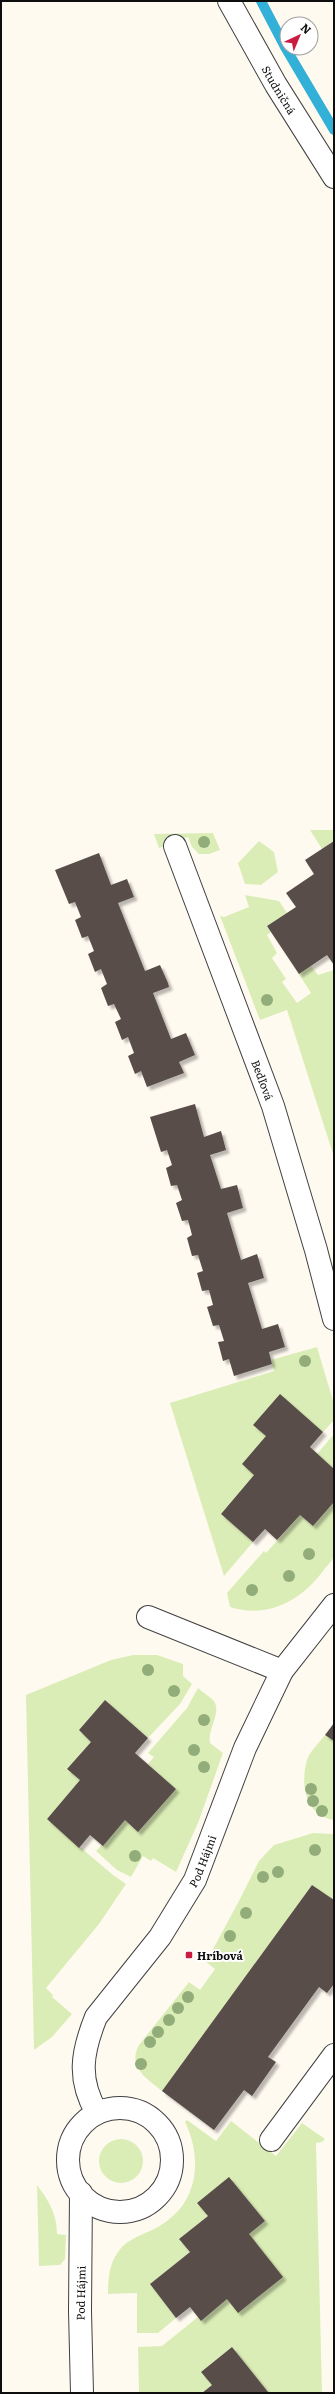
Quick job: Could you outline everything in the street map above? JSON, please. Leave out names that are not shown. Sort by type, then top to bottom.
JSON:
[{"type":"street","name":"Studničná","points":[[230,1],[276,85],[334,177]]},
{"type":"street","name":"Bedľová","points":[[175,846],[273,1106],[316,1250],[334,1319]]},
{"type":"street","name":"Pod Hájmi","points":[[97,2112],[88,2096],[83,2079],[83,2061],[90,2032],[96,2017],[160,1937],[195,1880],[245,1748],[282,1672],[334,1605]]},
{"type":"street","points":[[148,1617],[282,1672]]},
{"type":"street","points":[[271,2140],[334,2055]]},
{"type":"street","points":[[113,2108],[130,2108],[146,2114],[160,2125],[169,2140],[173,2157],[171,2174],[163,2190],[151,2202],[135,2210],[118,2212],[101,2208],[86,2199],[81,2193],[75,2186],[69,2170],[68,2153],[73,2136],[83,2122],[97,2112],[113,2108]]},
{"type":"street","name":"Pod Hájmi","points":[[81,2193],[80,2311],[82,2393]]},
{"type":"green space","points":[[310,830],[334,830],[334,841],[322,849]]},
{"type":"green space","points":[[213,833],[220,850],[209,854],[199,854],[192,847],[188,837],[159,848],[154,834]]},
{"type":"green space","points":[[259,841],[274,852],[278,872],[261,885],[245,884],[238,863]]},
{"type":"green space","points":[[245,895],[279,901],[287,913],[267,926],[271,932],[267,935],[277,953],[272,958],[286,979],[282,982],[297,1003],[311,993],[299,974],[311,966],[318,975],[334,970],[334,1157],[287,1010],[260,1020],[220,916],[224,917],[249,907]]},
{"type":"green space","points":[[317,1347],[334,1404],[334,1420],[323,1432],[280,1395],[254,1425],[266,1436],[254,1475],[221,1514],[253,1542],[224,1576],[170,1403],[274,1371],[271,1360]]},
{"type":"green space","points":[[334,1434],[334,1469],[317,1454]]},
{"type":"green space","points":[[334,1502],[334,1557],[314,1582],[294,1599],[270,1609],[257,1611],[230,1607],[227,1593],[264,1551],[266,1553],[300,1515],[313,1526]]},
{"type":"green space","points":[[133,1655],[157,1655],[183,1664],[183,1676],[192,1684],[180,1704],[148,1738],[105,1700],[79,1730],[91,1742],[67,1769],[80,1780],[47,1819],[113,1875],[126,1884],[99,1924],[46,1988],[53,1995],[52,1997],[72,2014],[52,2037],[34,2050],[26,1695],[111,1660]]},
{"type":"green space","points":[[198,1688],[216,1704],[216,1715],[211,1732],[210,1743],[223,1753],[198,1823],[176,1872],[153,1858],[151,1861],[143,1856],[131,1877],[117,1870],[96,1851],[125,1820],[176,1789],[148,1764],[154,1757],[148,1753],[187,1708]]},
{"type":"green space","points":[[325,1735],[334,1741],[334,1820],[324,1817],[311,1806],[307,1798],[304,1779],[308,1757]]},
{"type":"green space","points":[[313,1833],[334,1834],[334,1900],[312,1885],[162,2091],[140,2072],[137,2066],[135,2060],[139,2045],[189,1982],[200,1990],[215,1969],[206,1962],[259,1861],[274,1845]]},
{"type":"green space","points":[[187,2120],[216,2141],[231,2121],[276,2156],[302,2123],[325,2139],[322,2142],[316,2143],[322,2393],[266,2393],[268,2392],[232,2347],[201,2372],[212,2385],[202,2393],[139,2393],[138,2347],[162,2346],[198,2317],[201,2321],[227,2299],[249,2234],[265,2221],[229,2178],[197,2203],[208,2216],[179,2239],[190,2252],[150,2284],[176,2318],[158,2333],[137,2333],[137,2293],[108,2294],[110,2272],[118,2252],[128,2242],[158,2227],[176,2213],[191,2190],[195,2163],[194,2149],[185,2122]]},
{"type":"green space","points":[[121,2139],[133,2143],[139,2149],[143,2161],[139,2173],[133,2179],[121,2183],[109,2179],[103,2173],[99,2161],[103,2149],[109,2143]]},
{"type":"green space","points":[[37,2185],[52,2208],[56,2220],[57,2234],[66,2235],[65,2259],[60,2265],[39,2266]]},
{"type":"building","points":[[334,841],[334,965],[327,955],[299,974],[267,926],[296,907],[286,893],[314,874],[305,860]]},
{"type":"building","points":[[99,853],[111,885],[127,879],[134,897],[118,903],[145,971],[160,965],[168,983],[169,987],[153,993],[171,1039],[186,1033],[195,1055],[179,1062],[184,1073],[147,1087],[141,1071],[135,1074],[128,1056],[134,1053],[128,1037],[122,1040],[115,1022],[121,1019],[114,1004],[108,1006],[101,988],[107,984],[101,969],[95,972],[88,954],[94,951],[88,936],[82,938],[75,920],[81,917],[75,902],[69,904],[55,870]]},
{"type":"building","points":[[195,1104],[204,1137],[221,1131],[226,1150],[210,1155],[221,1189],[237,1185],[243,1208],[227,1213],[241,1260],[257,1254],[258,1257],[264,1278],[248,1283],[262,1329],[278,1324],[285,1347],[269,1352],[272,1364],[234,1376],[229,1359],[223,1361],[218,1342],[224,1341],[219,1325],[213,1326],[207,1307],[213,1305],[209,1290],[202,1291],[197,1273],[203,1271],[198,1255],[192,1256],[187,1238],[192,1235],[188,1220],[182,1221],[176,1203],[182,1200],[177,1185],[171,1186],[166,1168],[172,1165],[167,1150],[161,1152],[150,1117]]},
{"type":"building","points":[[280,1394],[323,1432],[310,1447],[334,1469],[334,1502],[313,1526],[300,1515],[277,1540],[265,1529],[253,1542],[221,1514],[254,1475],[242,1464],[266,1436],[253,1425]]},
{"type":"building","points":[[105,1700],[148,1738],[135,1753],[176,1789],[138,1832],[125,1820],[103,1846],[90,1835],[79,1848],[47,1819],[80,1780],[67,1769],[91,1742],[79,1730]]},
{"type":"building","points":[[334,1723],[334,1741],[325,1735]]},
{"type":"building","points":[[312,1885],[334,1900],[334,1984],[327,1993],[319,1987],[268,2057],[276,2062],[252,2096],[244,2090],[214,2130],[162,2091]]},
{"type":"building","points":[[229,2177],[265,2221],[249,2234],[283,2277],[238,2313],[227,2299],[201,2321],[190,2307],[176,2318],[150,2284],[190,2252],[179,2239],[208,2216],[197,2203]]},
{"type":"building","points":[[232,2347],[268,2392],[202,2393],[212,2385],[201,2372]]},
{"type":"waterway","points":[[261,1],[285,47],[334,130]]},
{"type":"place","name":"Hríbová","points":[[189,1955]]}]
